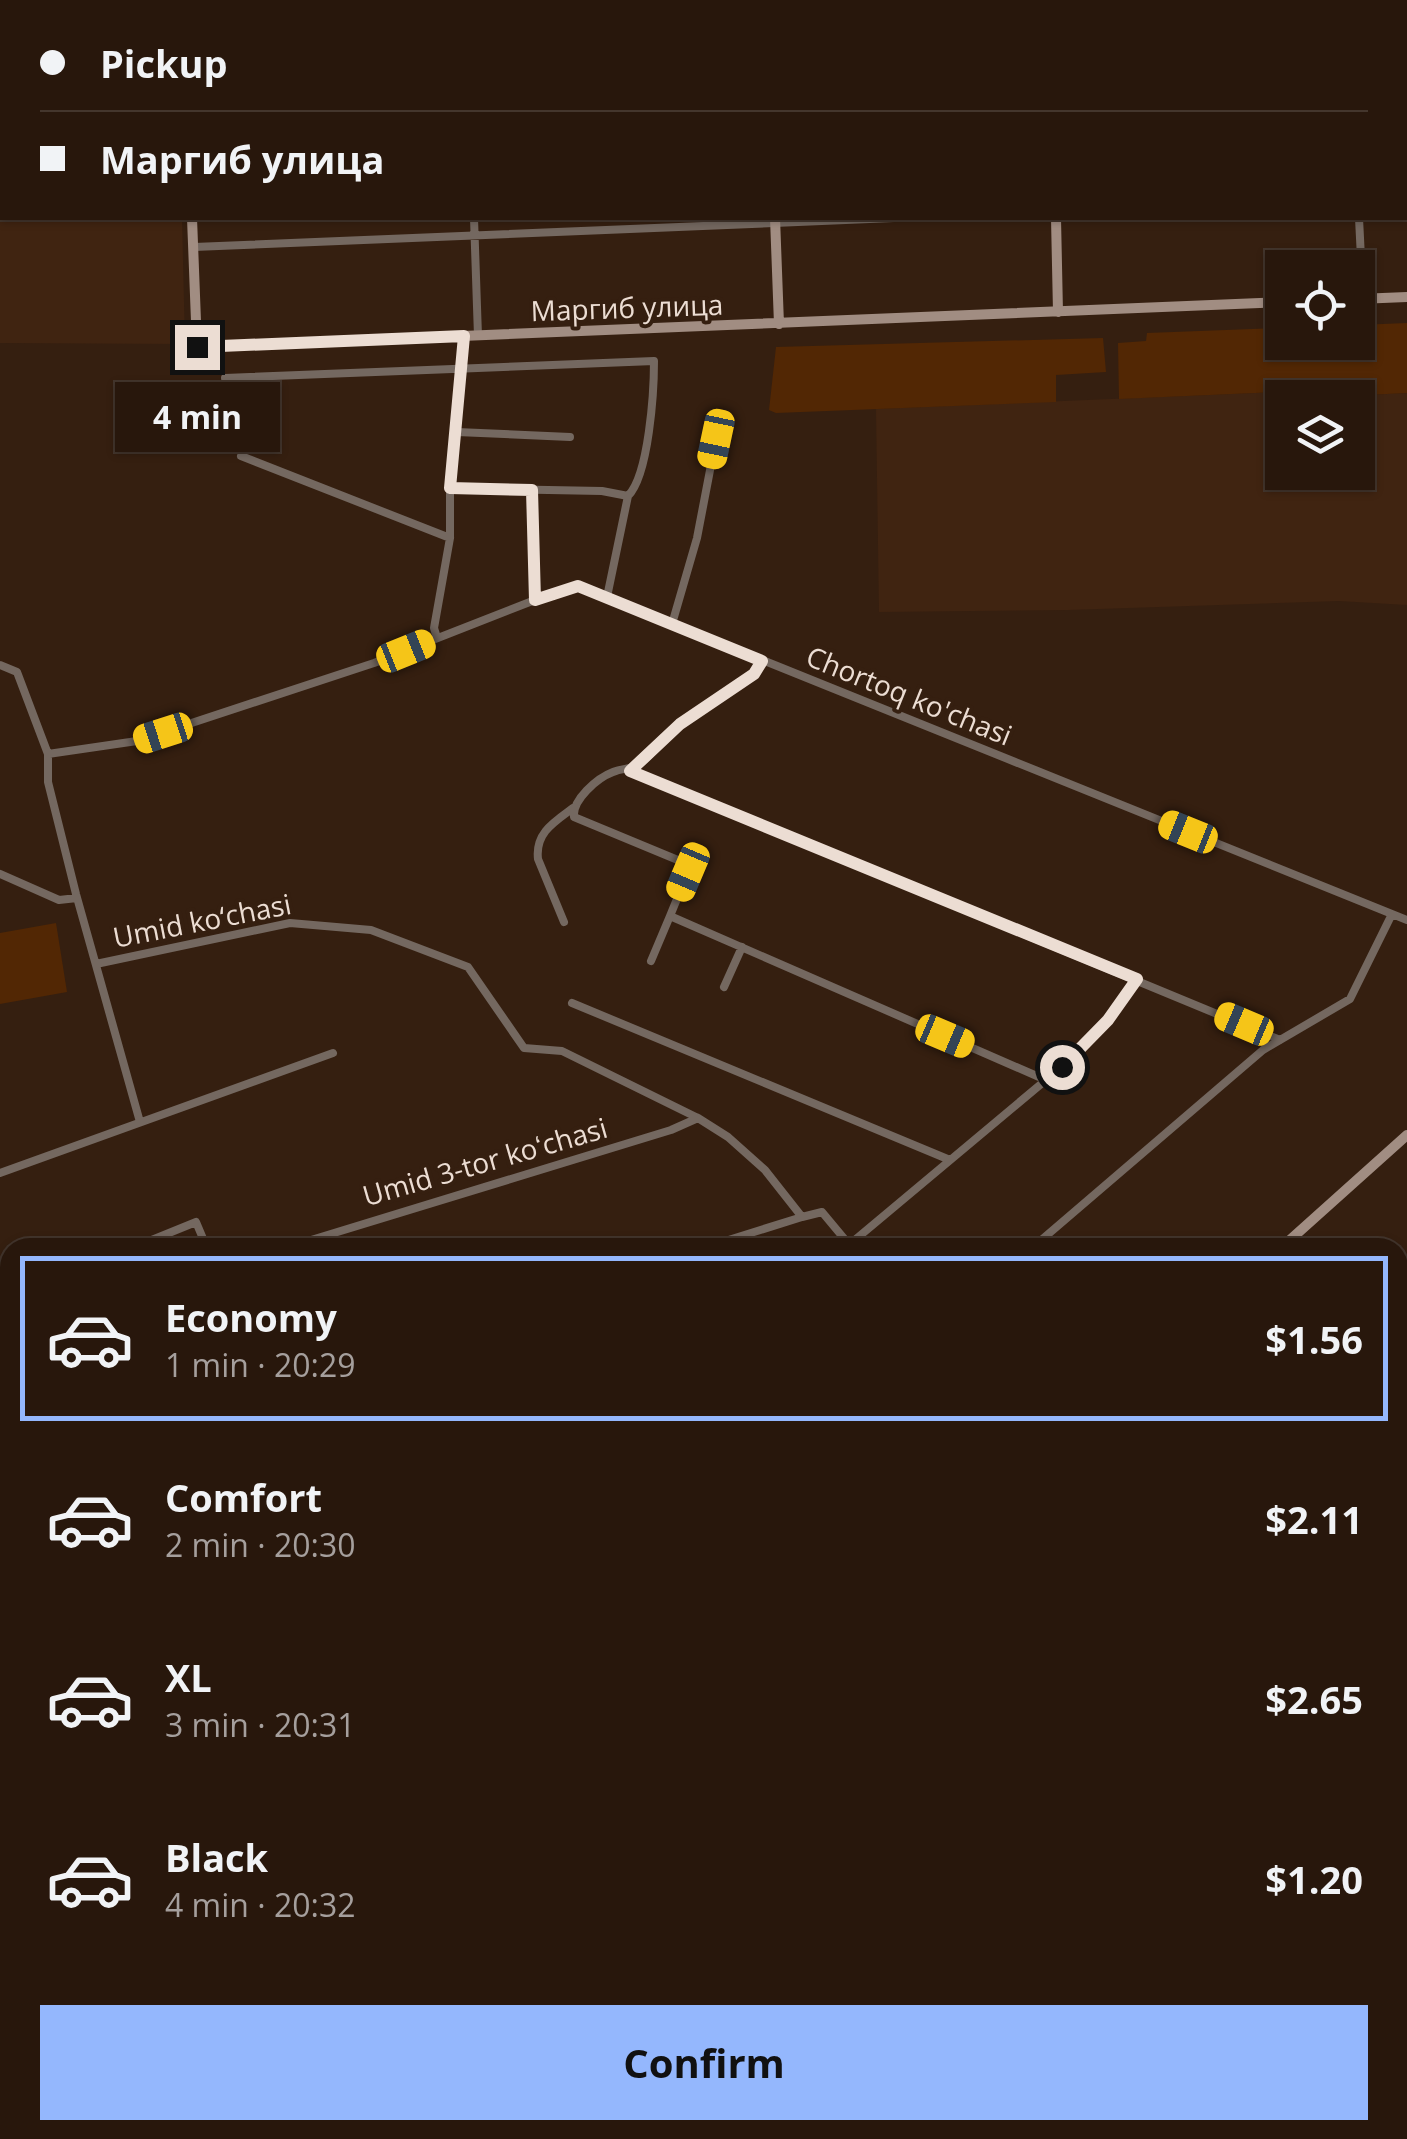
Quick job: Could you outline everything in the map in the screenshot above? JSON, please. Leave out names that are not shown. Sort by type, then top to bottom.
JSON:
[{"type":"street","points":[[192,220],[194,247],[815,220]]},
{"type":"street","points":[[474,220],[478,336]]},
{"type":"street","points":[[1056,220],[1058,312]]},
{"type":"street","points":[[1358,220],[1359,250]]},
{"type":"street","points":[[776,221],[779,324]]},
{"type":"street","name":"Маргиб улица","points":[[194,247],[197,347],[1265,303]]},
{"type":"street","points":[[1375,298],[1407,297]]},
{"type":"street","points":[[437,638],[434,628],[450,538],[450,488],[464,336]]},
{"type":"street","points":[[225,378],[654,361],[653,418],[634,490],[628,496],[607,596]]},
{"type":"street","points":[[457,432],[570,437]]},
{"type":"street","points":[[672,624],[696,538],[716,439]]},
{"type":"street","points":[[241,456],[450,538]]},
{"type":"street","points":[[450,488],[602,491],[628,496]]},
{"type":"street","points":[[532,490],[535,600]]},
{"type":"street","name":"Chortoq ko'chasi","points":[[48,754],[136,741],[374,663],[572,586],[607,596],[1407,920]]},
{"type":"street","points":[[630,771],[680,724],[754,674],[762,661]]},
{"type":"street","points":[[0,665],[17,672],[48,754],[48,782],[76,898],[140,1122]]},
{"type":"street","points":[[564,922],[538,859],[537,848],[544,830],[610,773],[630,771],[1280,1040]]},
{"type":"street","points":[[574,808],[578,820],[685,863],[688,872],[650,961]]},
{"type":"street","points":[[0,874],[59,900],[76,898]]},
{"type":"street","points":[[1044,1238],[1263,1050],[1350,999],[1392,914]]},
{"type":"street","points":[[670,916],[1046,1080]]},
{"type":"street","name":"Umid ko‘chasi","points":[[96,964],[290,923],[371,930],[468,967],[524,1048],[562,1051],[698,1118],[728,1137],[765,1170],[802,1217],[822,1212],[844,1238]]},
{"type":"street","points":[[724,987],[742,948]]},
{"type":"street","points":[[860,1238],[1046,1080],[1108,1020],[1137,979]]},
{"type":"street","points":[[572,1003],[950,1160]]},
{"type":"street","points":[[0,1173],[333,1054]]},
{"type":"street","name":"Umid 3-tor koʻchasi","points":[[317,1238],[670,1130],[698,1118]]},
{"type":"street","points":[[1292,1238],[1407,1135]]},
{"type":"street","points":[[734,1238],[802,1217]]},
{"type":"street","points":[[157,1238],[196,1222],[203,1238]]},
{"type":"shaded area","points":[[0,220],[182,220],[185,344],[0,343]]},
{"type":"shaded area","points":[[1407,323],[1407,393],[1375,395],[1375,380],[1265,380],[1265,393],[1119,399],[1118,343],[1146,341],[1147,333],[1265,329],[1265,360],[1375,360],[1375,324]]},
{"type":"shaded area","points":[[1103,338],[1106,372],[1056,375],[1056,402],[776,413],[769,410],[776,347]]},
{"type":"shaded area","points":[[1265,393],[1265,490],[1375,490],[1375,395],[1407,393],[1407,605],[1339,601],[879,612],[876,409]]},
{"type":"shaded area","points":[[56,923],[67,992],[0,1004],[0,933]]},
{"type":"route","points":[[197,347],[464,336],[450,488],[532,490],[535,600],[578,586],[762,661],[754,674],[680,724],[630,771],[1137,979],[1108,1020],[1062,1067]]}]
